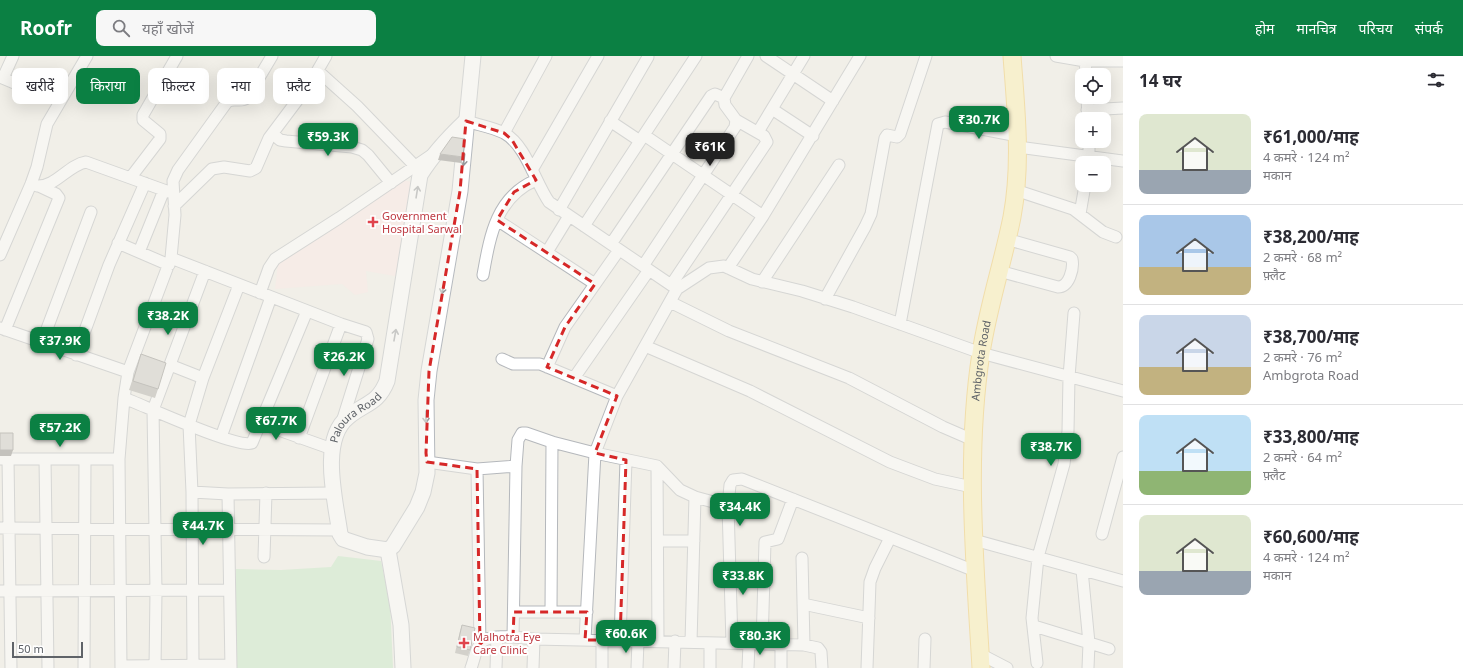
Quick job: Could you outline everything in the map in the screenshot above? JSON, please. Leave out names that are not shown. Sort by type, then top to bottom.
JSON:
[{"type":"main road","points":[[340,530],[343,539],[367,547],[388,550],[393,546],[417,507],[423,492],[427,473],[426,400],[429,371],[460,191],[473,56]]},
{"type":"main road","name":"Ambgrota Road","points":[[981,661],[975,571],[972,487],[973,440],[981,353],[1012,216],[1015,190],[1018,141],[1012,56]]},
{"type":"main road","name":"Paloura Road","points":[[340,530],[334,493],[332,449],[336,431],[342,422],[375,400],[383,392],[387,381],[420,176],[432,155],[466,121]]},
{"type":"main road","points":[[388,550],[401,625],[403,668]]},
{"type":"street","points":[[12,82],[2,78],[13,56]]},
{"type":"street","points":[[0,255],[35,185],[37,167],[47,124],[87,56]]},
{"type":"street","points":[[131,177],[161,137],[158,131],[142,118],[177,56]]},
{"type":"street","points":[[139,252],[175,175],[227,102],[231,99],[243,100],[247,98],[272,56]]},
{"type":"street","points":[[320,68],[326,56]]},
{"type":"street","points":[[504,133],[546,56]]},
{"type":"street","points":[[483,275],[489,244],[497,220],[514,192],[523,186],[534,175],[598,56]]},
{"type":"street","points":[[584,226],[696,56]]},
{"type":"street","points":[[585,640],[595,454],[617,396],[670,302],[674,287],[767,142],[766,138],[758,132],[736,120],[725,105],[724,98],[748,56]]},
{"type":"street","points":[[766,56],[833,101]]},
{"type":"street","points":[[758,132],[804,56]]},
{"type":"street","points":[[728,268],[763,216],[813,136],[860,56]]},
{"type":"street","points":[[825,299],[868,220],[874,200],[885,138],[887,135],[897,137],[900,134],[926,56]]},
{"type":"street","points":[[1056,56],[1123,61]]},
{"type":"street","points":[[559,210],[648,57]]},
{"type":"street","points":[[325,77],[357,106],[415,166]]},
{"type":"street","points":[[547,367],[565,327],[595,284],[615,247],[672,154],[711,96],[715,94],[724,98]]},
{"type":"street","points":[[174,206],[212,169],[224,167],[250,171],[256,168],[269,138],[294,104]]},
{"type":"street","points":[[1100,112],[1123,108]]},
{"type":"street","points":[[772,109],[813,136]]},
{"type":"street","points":[[574,378],[646,268],[702,176],[735,127],[736,120]]},
{"type":"street","points":[[466,121],[504,133],[512,140],[523,154],[541,192],[549,202],[674,287]]},
{"type":"street","points":[[610,121],[672,154],[702,176],[763,216]]},
{"type":"street","points":[[900,324],[938,124],[945,122],[1075,156]]},
{"type":"street","points":[[273,134],[280,140],[352,147],[362,150],[391,183]]},
{"type":"street","points":[[260,293],[269,268],[275,259],[432,155]]},
{"type":"street","points":[[1111,161],[1123,161]]},
{"type":"street","points":[[35,185],[48,184],[75,166],[86,162],[145,182],[168,192],[174,206],[170,261],[128,372],[124,398],[119,459],[121,667],[231,667],[228,494]]},
{"type":"street","points":[[762,282],[839,164]]},
{"type":"street","points":[[76,355],[118,243],[145,182]]},
{"type":"street","points":[[35,185],[56,194],[59,198],[2,329],[128,372]]},
{"type":"street","points":[[1015,190],[1066,206],[1080,214],[1103,232],[1116,237]]},
{"type":"street","points":[[1080,214],[1084,192]]},
{"type":"street","points":[[42,342],[91,212]]},
{"type":"street","points":[[546,252],[569,216]]},
{"type":"street","points":[[497,220],[595,284]]},
{"type":"street","points":[[999,271],[1063,287],[1067,283],[1072,267],[1072,259],[1070,257],[1006,239]]},
{"type":"street","points":[[118,243],[139,252],[205,271],[341,324],[366,332],[368,336],[342,422]]},
{"type":"street","points":[[674,287],[709,268],[718,266],[728,268],[762,282],[825,299],[981,353],[1123,391]]},
{"type":"street","points":[[155,667],[156,591],[153,410],[205,271]]},
{"type":"street","points":[[193,667],[191,590],[192,492],[189,425],[203,378],[240,285]]},
{"type":"street","points":[[221,437],[271,297]]},
{"type":"street","points":[[670,302],[729,331],[849,378],[943,427],[973,440]]},
{"type":"street","points":[[124,398],[189,425],[248,445],[252,443],[262,424],[307,311]]},
{"type":"street","points":[[1037,663],[1032,607],[1038,557],[1064,464],[1068,431],[1068,377],[1074,313]]},
{"type":"street","points":[[299,438],[341,324]]},
{"type":"street","points":[[645,346],[750,391],[890,462],[935,479],[972,487]]},
{"type":"street","points":[[502,359],[512,364],[534,363],[547,367],[617,396]]},
{"type":"street","points":[[170,365],[203,378]]},
{"type":"street","points":[[262,424],[332,449]]},
{"type":"street","points":[[513,637],[516,466],[518,440],[522,433],[595,454],[657,466],[680,490],[695,497],[728,506]]},
{"type":"street","points":[[551,612],[552,442]]},
{"type":"street","points":[[1102,534],[1121,471],[1123,457]]},
{"type":"street","points":[[11,668],[5,591],[4,459],[119,459]]},
{"type":"street","points":[[45,459],[48,668]]},
{"type":"street","points":[[84,668],[85,459]]},
{"type":"street","points":[[620,640],[626,460]]},
{"type":"street","points":[[427,462],[476,469],[516,466]]},
{"type":"street","points":[[657,466],[658,641]]},
{"type":"street","points":[[471,668],[480,644],[478,620],[476,469]]},
{"type":"street","points":[[732,644],[728,506],[730,485],[733,480],[737,479],[793,499],[975,571]]},
{"type":"street","points":[[192,492],[228,494],[334,493]]},
{"type":"street","points":[[264,557],[266,493]]},
{"type":"street","points":[[691,642],[695,497]]},
{"type":"street","points":[[762,644],[765,542],[778,539],[793,499]]},
{"type":"street","points":[[5,528],[340,530]]},
{"type":"street","points":[[867,668],[872,575],[890,538]]},
{"type":"street","points":[[974,540],[1123,581]]},
{"type":"street","points":[[658,541],[694,541]]},
{"type":"street","points":[[802,558],[804,645]]},
{"type":"street","points":[[1082,570],[1089,643],[1088,668]]},
{"type":"street","points":[[5,591],[229,590]]},
{"type":"street","points":[[803,604],[869,618]]},
{"type":"street","points":[[514,612],[587,612]]},
{"type":"street","points":[[1034,626],[1110,648]]},
{"type":"street","points":[[480,644],[486,639],[513,637],[534,639],[804,645],[818,648],[822,652],[822,668]]},
{"type":"street","points":[[496,668],[497,638]]},
{"type":"street","points":[[533,668],[534,639]]},
{"type":"street","points":[[924,668],[925,639]]},
{"type":"street","points":[[602,640],[602,668]]},
{"type":"street","points":[[637,668],[638,641]]},
{"type":"street","points":[[674,668],[675,641]]},
{"type":"street","points":[[710,642],[710,668]]},
{"type":"street","points":[[748,668],[749,644]]},
{"type":"street","points":[[781,644],[781,668]]},
{"type":"street","points":[[981,661],[1007,668]]},
{"type":"highlighted area","points":[[466,121],[504,133],[512,140],[536,180],[514,192],[497,220],[595,284],[565,327],[547,367],[617,396],[595,453],[626,460],[620,640],[585,640],[587,612],[514,612],[513,637],[486,639],[480,644],[477,469],[427,462],[426,453],[429,371],[460,191]]},
{"type":"shaded area","name":"Government Hospital Sarwal","points":[[400,180],[414,182],[400,277],[366,271],[368,292],[355,295],[342,284],[275,289],[278,263]]},
{"type":"green space","points":[[338,556],[381,561],[390,603],[393,668],[235,668],[236,569],[281,570],[331,567]]},
{"type":"building","points":[[452,137],[465,139],[463,157],[440,154]]},
{"type":"building","points":[[141,354],[166,363],[158,389],[133,381]]},
{"type":"building","points":[[0,433],[13,433],[13,450],[0,450]]},
{"type":"building","points":[[462,625],[475,628],[470,650],[457,647]]},
{"type":"place","name":"Government Hospital Sarwal","points":[[373,222]]},
{"type":"place","name":"Malhotra Eye Care Clinic","points":[[464,643]]}]
